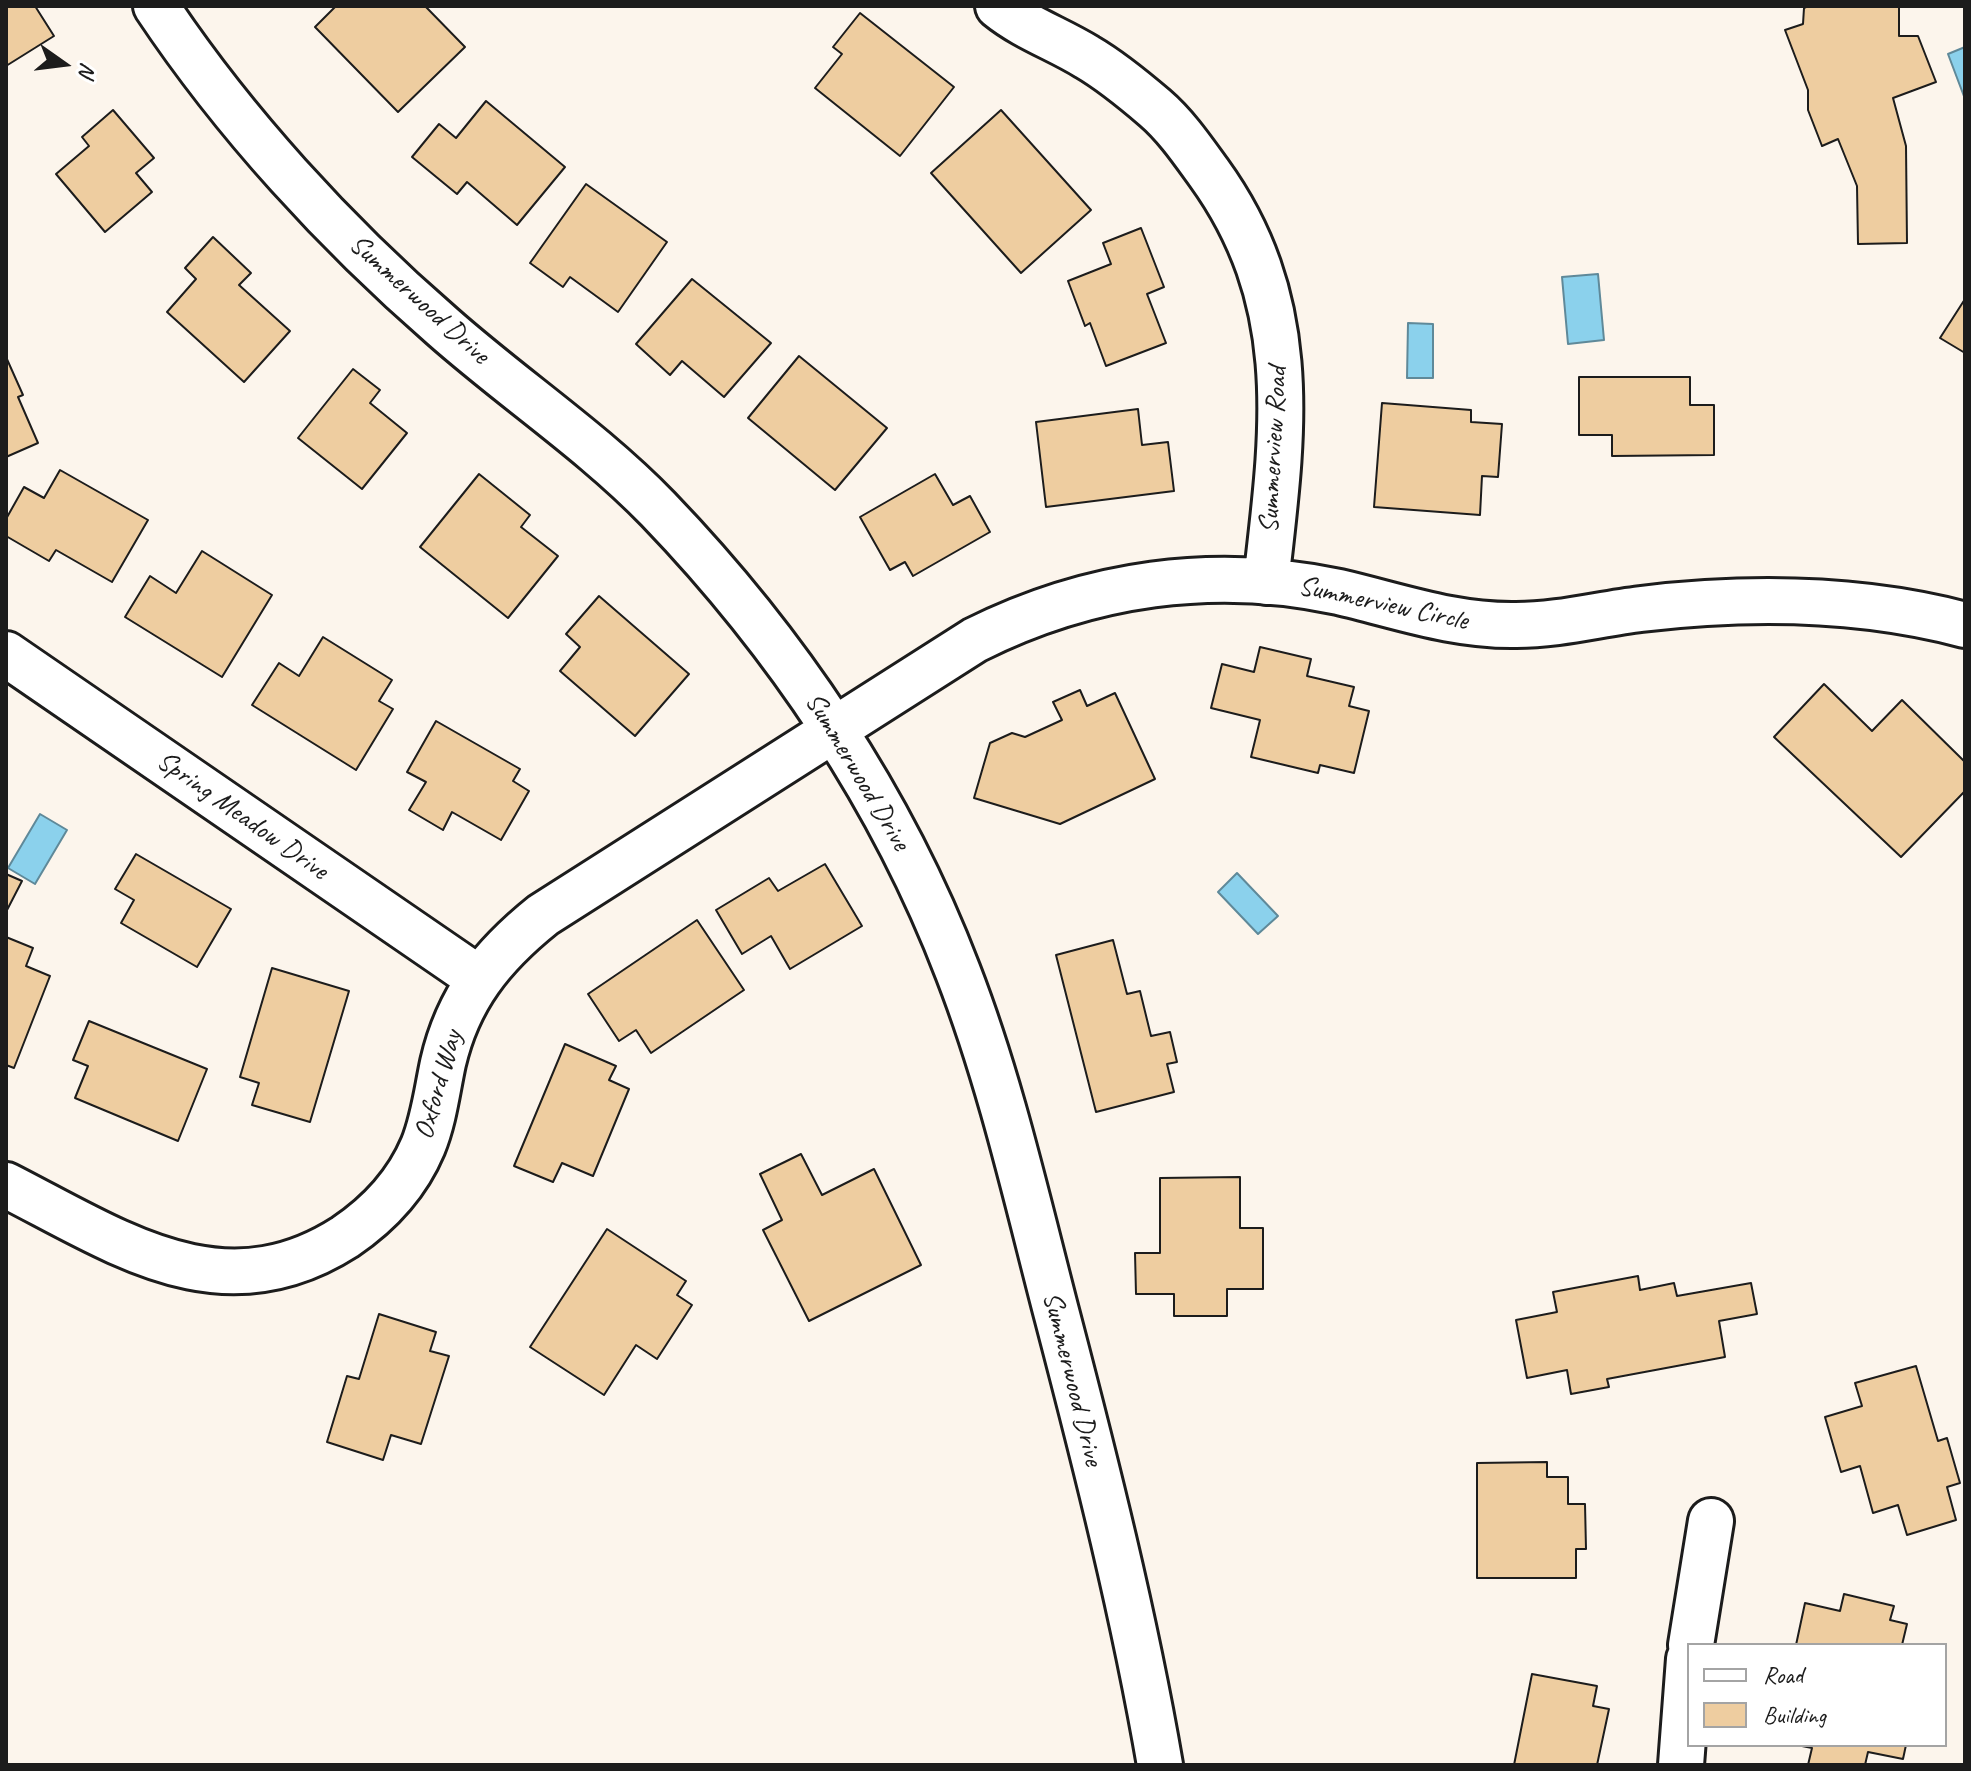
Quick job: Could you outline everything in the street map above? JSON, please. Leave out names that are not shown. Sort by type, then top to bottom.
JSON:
[{"type":"street","name":"Summerwood Drive","points":[[156,6],[220,93],[360,250],[441,326],[592,447],[654,505],[758,620],[834,729],[903,848],[932,908],[982,1040],[1079,1401],[1148,1694],[1160,1765]]},
{"type":"street","name":"Summerview Road","points":[[998,6],[1033,29],[1089,58],[1159,111],[1222,192],[1245,233],[1263,278],[1274,324],[1283,391],[1266,582]]},
{"type":"street","name":"Summerview Circle","points":[[834,729],[975,640],[1032,614],[1150,583],[1198,579],[1266,582],[1340,593],[1425,617],[1474,624],[1558,623],[1639,609],[1769,599],[1865,606],[1965,625]]},
{"type":"street","name":"Spring Meadow Drive","points":[[6,654],[478,978]]},
{"type":"street","name":"Oxford Way","points":[[6,1185],[166,1263],[232,1273],[265,1270],[299,1260],[332,1245],[362,1225],[388,1202],[408,1176],[433,1116],[453,1029],[478,978],[495,957],[543,915],[834,729]]},
{"type":"street","points":[[1691,1643],[1711,1521]]},
{"type":"street","points":[[1681,1765],[1687,1686]]},
{"type":"water","points":[[1965,47],[1965,99],[1948,54]]},
{"type":"water","points":[[1598,274],[1604,340],[1568,344],[1562,277]]},
{"type":"water","points":[[1408,323],[1433,324],[1433,378],[1407,378]]},
{"type":"water","points":[[40,814],[67,830],[35,884],[8,868]]},
{"type":"water","points":[[1237,873],[1278,916],[1258,934],[1218,892]]},
{"type":"building","points":[[6,6],[35,6],[54,36],[6,66]]},
{"type":"building","points":[[336,6],[425,6],[465,47],[398,112],[315,27]]},
{"type":"building","points":[[1899,6],[1899,36],[1918,36],[1936,82],[1893,98],[1906,146],[1907,243],[1858,244],[1857,186],[1838,139],[1822,146],[1808,110],[1808,90],[1785,30],[1803,24],[1804,8]]},
{"type":"building","points":[[860,13],[954,87],[900,156],[815,88],[842,54],[833,47]]},
{"type":"building","points":[[486,101],[565,167],[517,225],[467,182],[457,194],[412,157],[439,124],[456,138]]},
{"type":"building","points":[[113,110],[154,158],[136,173],[152,192],[105,232],[56,174],[89,146],[82,137]]},
{"type":"building","points":[[1001,110],[1091,210],[1021,273],[931,173]]},
{"type":"building","points":[[586,184],[667,242],[618,312],[570,277],[563,287],[530,263]]},
{"type":"building","points":[[1141,228],[1164,287],[1147,294],[1166,343],[1106,366],[1090,323],[1085,326],[1068,281],[1111,264],[1103,243]]},
{"type":"building","points":[[213,237],[251,273],[239,285],[290,331],[244,382],[167,312],[196,279],[185,268]]},
{"type":"building","points":[[692,279],[771,343],[724,397],[682,361],[670,375],[636,344]]},
{"type":"building","points":[[1965,299],[1965,353],[1940,338]]},
{"type":"building","points":[[799,356],[887,428],[835,490],[748,418]]},
{"type":"building","points":[[6,357],[23,395],[18,397],[38,443],[6,457]]},
{"type":"building","points":[[353,369],[380,390],[370,403],[407,433],[362,489],[298,438]]},
{"type":"building","points":[[1579,377],[1690,377],[1690,405],[1714,405],[1714,455],[1612,456],[1612,435],[1579,435]]},
{"type":"building","points":[[1382,403],[1471,410],[1471,422],[1502,424],[1498,477],[1482,476],[1480,515],[1374,507]]},
{"type":"building","points":[[1138,409],[1142,445],[1168,442],[1174,491],[1046,507],[1036,422]]},
{"type":"building","points":[[60,470],[148,520],[112,582],[56,550],[49,561],[6,536],[6,519],[24,487],[44,498]]},
{"type":"building","points":[[479,474],[530,515],[521,527],[558,556],[508,618],[420,547]]},
{"type":"building","points":[[935,474],[953,505],[970,496],[990,532],[913,576],[905,562],[890,570],[860,517]]},
{"type":"building","points":[[202,551],[272,595],[222,677],[125,617],[150,576],[176,593]]},
{"type":"building","points":[[599,596],[689,674],[635,736],[560,671],[580,647],[566,634]]},
{"type":"building","points":[[323,637],[392,680],[379,701],[393,709],[356,770],[252,705],[279,663],[299,676]]},
{"type":"building","points":[[1260,647],[1311,659],[1307,676],[1354,687],[1349,706],[1369,711],[1354,773],[1320,765],[1318,773],[1251,757],[1260,720],[1211,708],[1222,664],[1254,672]]},
{"type":"building","points":[[1824,684],[1872,731],[1902,700],[1965,762],[1965,791],[1901,857],[1774,737]]},
{"type":"building","points":[[1080,690],[1087,706],[1115,693],[1155,779],[1060,824],[974,798],[990,743],[1012,733],[1025,737],[1062,720],[1053,702]]},
{"type":"building","points":[[436,721],[520,769],[513,781],[529,791],[501,840],[452,812],[443,830],[409,810],[426,782],[407,772]]},
{"type":"building","points":[[136,854],[231,909],[197,967],[121,923],[134,900],[115,889]]},
{"type":"building","points":[[825,864],[862,926],[790,969],[771,936],[742,954],[716,910],[769,878],[778,891]]},
{"type":"building","points":[[6,874],[22,881],[6,912]]},
{"type":"building","points":[[697,920],[744,990],[651,1053],[636,1030],[619,1041],[588,994]]},
{"type":"building","points":[[6,937],[33,948],[26,966],[50,976],[14,1068],[6,1065]]},
{"type":"building","points":[[1113,940],[1127,994],[1140,991],[1151,1036],[1170,1032],[1177,1062],[1167,1064],[1174,1092],[1096,1112],[1056,955]]},
{"type":"building","points":[[272,968],[349,991],[310,1122],[252,1105],[259,1083],[240,1077]]},
{"type":"building","points":[[89,1021],[207,1069],[178,1141],[75,1098],[88,1066],[73,1060]]},
{"type":"building","points":[[565,1044],[616,1066],[609,1080],[629,1089],[593,1176],[562,1163],[553,1182],[514,1166]]},
{"type":"building","points":[[801,1154],[822,1195],[874,1169],[921,1265],[809,1321],[763,1230],[782,1220],[760,1174]]},
{"type":"building","points":[[1240,1177],[1240,1228],[1263,1228],[1263,1289],[1227,1289],[1227,1316],[1174,1316],[1174,1294],[1136,1294],[1135,1253],[1160,1253],[1160,1178]]},
{"type":"building","points":[[607,1229],[686,1281],[677,1295],[692,1305],[657,1359],[636,1345],[604,1395],[530,1347]]},
{"type":"building","points":[[1638,1276],[1640,1290],[1674,1283],[1677,1296],[1751,1283],[1757,1314],[1719,1321],[1725,1357],[1607,1379],[1609,1387],[1571,1394],[1567,1370],[1527,1378],[1516,1320],[1557,1312],[1553,1292]]},
{"type":"building","points":[[379,1314],[436,1332],[430,1351],[449,1356],[421,1444],[391,1435],[383,1460],[327,1442],[347,1376],[359,1379]]},
{"type":"building","points":[[1916,1366],[1938,1441],[1947,1438],[1960,1483],[1947,1487],[1956,1520],[1907,1535],[1898,1505],[1873,1513],[1860,1466],[1841,1472],[1825,1417],[1862,1406],[1855,1383]]},
{"type":"building","points":[[1547,1462],[1547,1477],[1568,1477],[1568,1504],[1585,1504],[1586,1549],[1576,1549],[1576,1578],[1477,1578],[1477,1463]]},
{"type":"building","points":[[1844,1594],[1894,1606],[1890,1620],[1907,1624],[1902,1643],[1796,1643],[1805,1603],[1840,1611]]},
{"type":"building","points":[[1532,1674],[1597,1686],[1593,1706],[1609,1709],[1597,1765],[1514,1765]]},
{"type":"building","points":[[1807,1747],[1906,1747],[1903,1759],[1868,1752],[1865,1765],[1808,1765],[1812,1748]]}]
